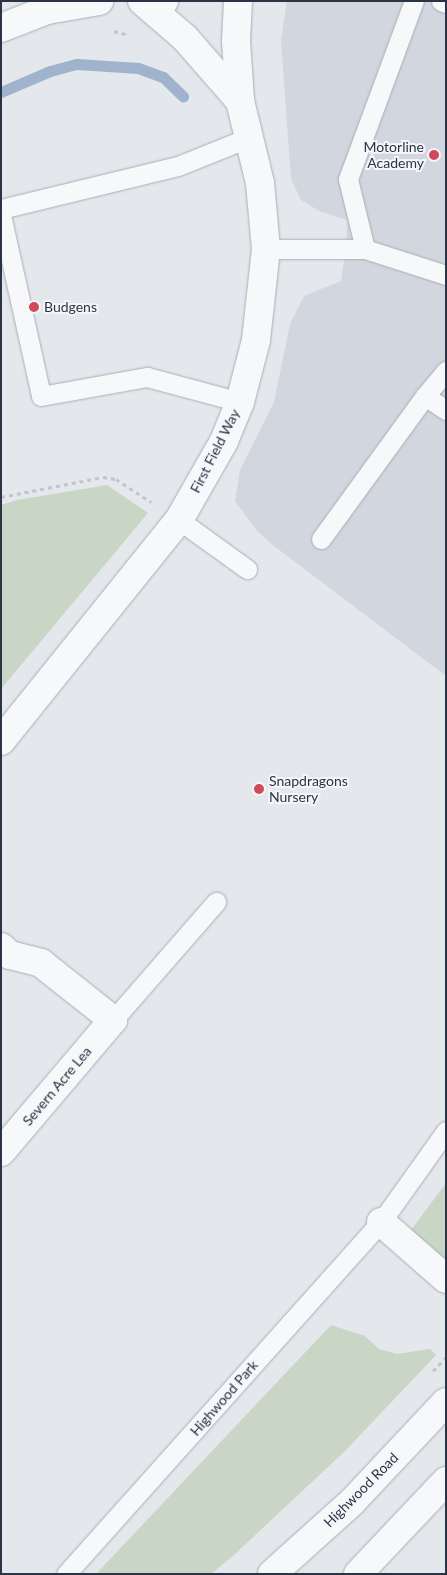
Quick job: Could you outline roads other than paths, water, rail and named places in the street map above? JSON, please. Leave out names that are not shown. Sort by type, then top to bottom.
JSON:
[{"type":"street","points":[[1,28],[47,10],[98,1]]},
{"type":"street","name":"First Field Way","points":[[142,1],[184,38],[240,101]]},
{"type":"street","name":"First Field Way","points":[[1,741],[179,520],[224,441],[240,402],[256,340],[266,249],[265,214],[250,138],[240,101],[236,41],[238,1]]},
{"type":"street","points":[[1,947],[10,955],[41,963],[113,1020]]},
{"type":"street","name":"Severn Acre Lea","points":[[1,1152],[113,1020]]},
{"type":"street","points":[[381,1222],[446,1279]]},
{"type":"street","name":"Highwood Road","points":[[272,1574],[352,1502],[446,1402]]},
{"type":"street","points":[[358,1574],[446,1481]]},
{"type":"lane","points":[[366,249],[348,179],[414,1]]},
{"type":"lane","points":[[441,1],[446,3]]},
{"type":"lane","points":[[1,210],[178,166],[250,138]]},
{"type":"lane","points":[[1,215],[41,396],[147,377],[240,402]]},
{"type":"lane","points":[[266,249],[366,249],[446,276]]},
{"type":"lane","points":[[321,539],[425,396],[446,371]]},
{"type":"lane","points":[[425,396],[446,410]]},
{"type":"lane","points":[[179,520],[247,569]]},
{"type":"lane","name":"Severn Acre Lea","points":[[113,1020],[216,902]]},
{"type":"lane","name":"Highwood Park","points":[[66,1574],[381,1222],[446,1131]]},
{"type":"waterway","points":[[1,92],[50,71],[77,64],[138,68],[163,77],[183,96]]},
{"type":"place","name":"Motorline Academy","points":[[434,155]]},
{"type":"place","name":"Budgens","points":[[34,307]]},
{"type":"place","name":"Snapdragons Nursery","points":[[259,789]]}]
